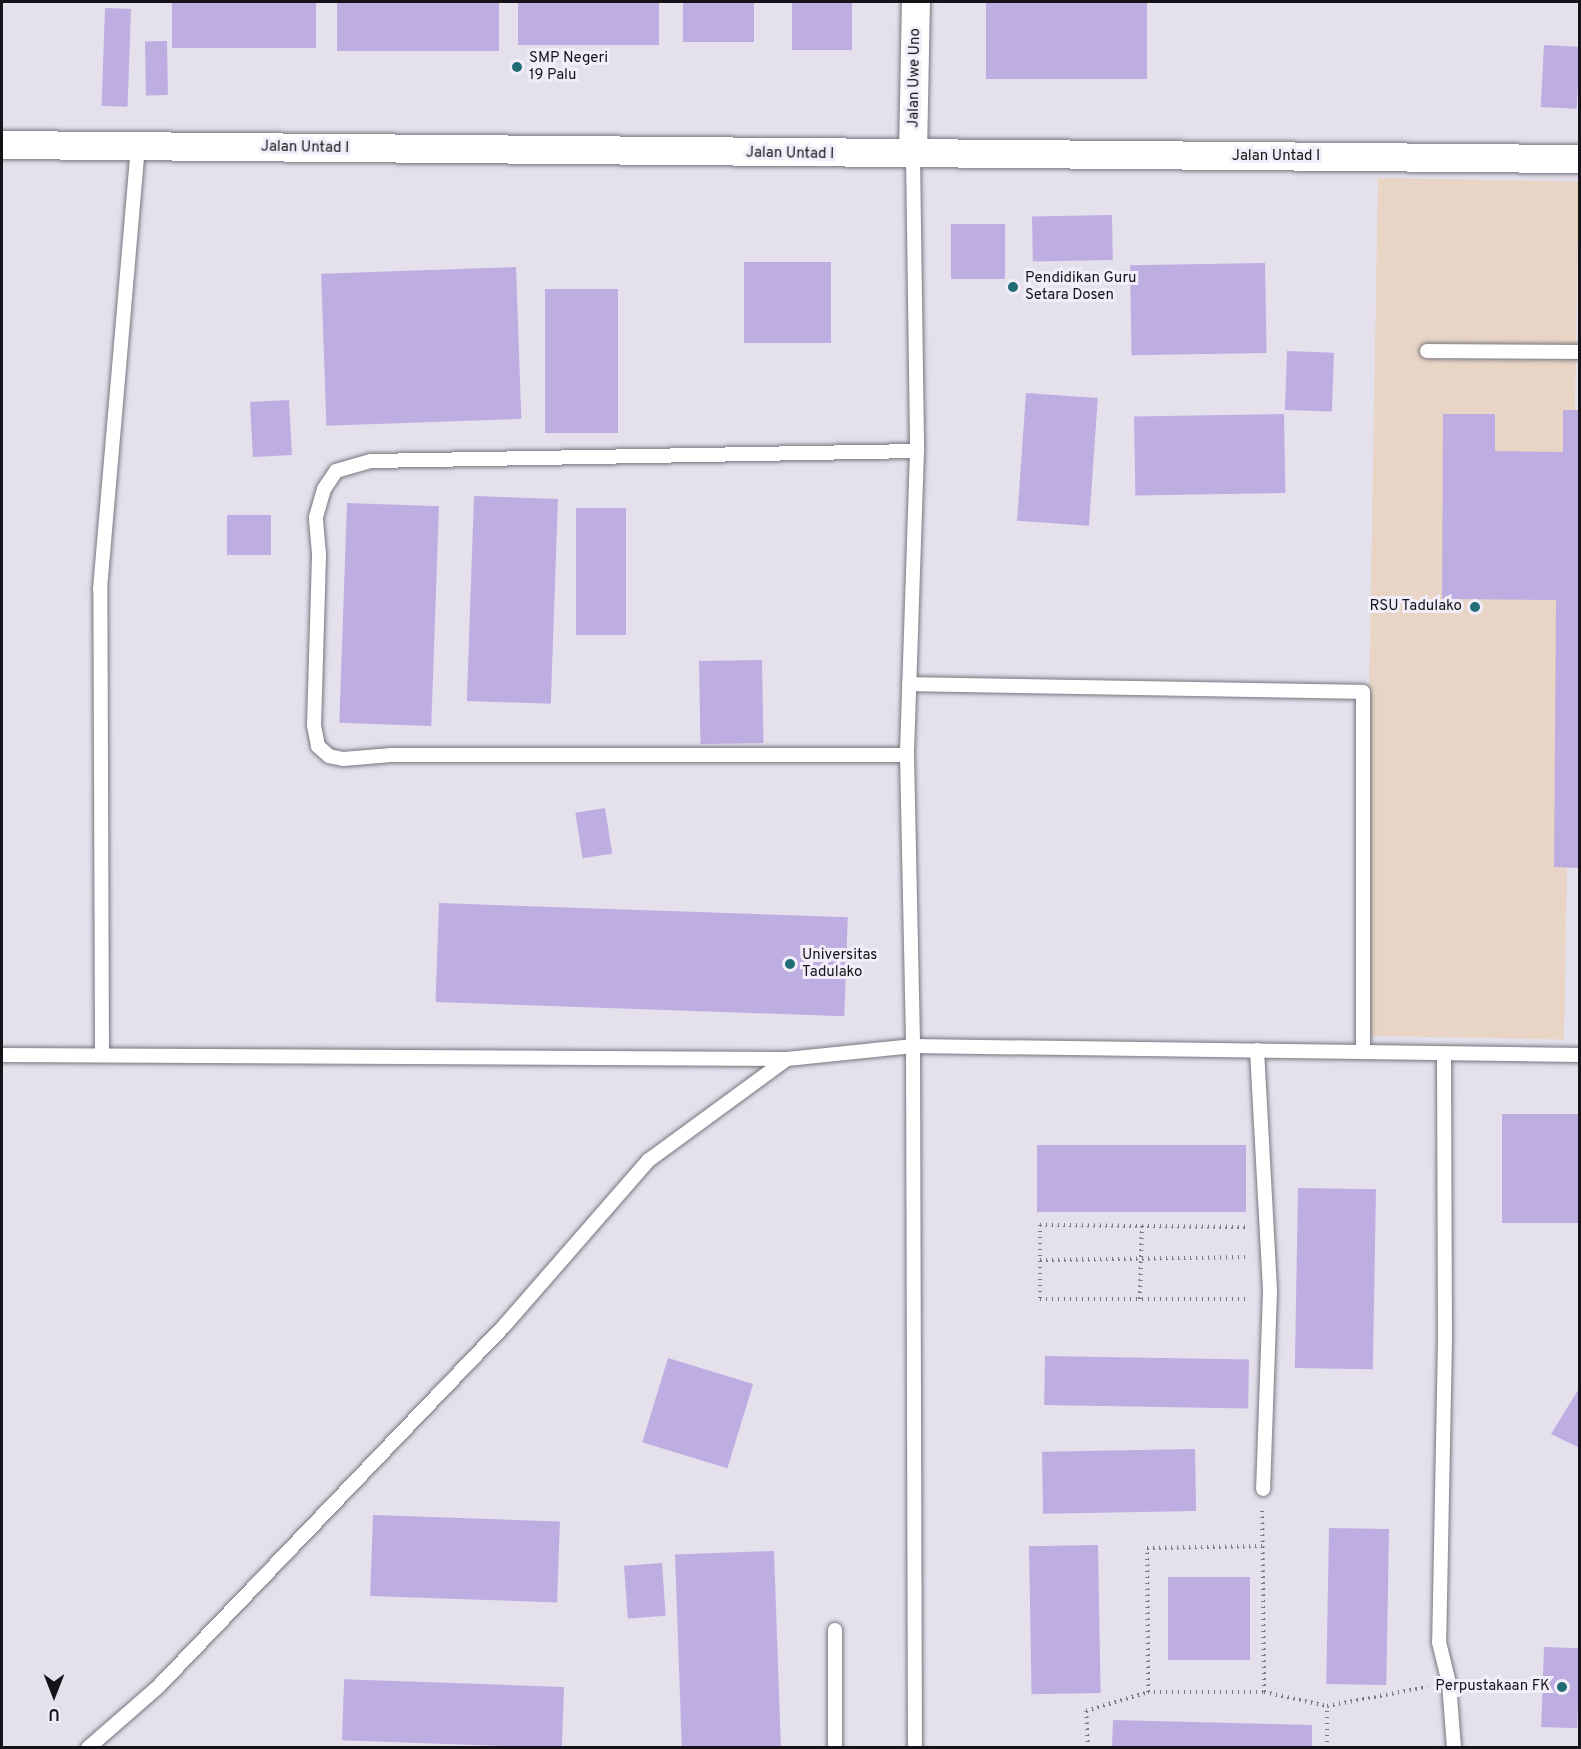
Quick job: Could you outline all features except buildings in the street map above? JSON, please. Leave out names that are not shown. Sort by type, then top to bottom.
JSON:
[{"type":"street","name":"Jalan Uwe Uno","points":[[913,155],[916,2]]},
{"type":"street","name":"Jalan Untad I","points":[[2,145],[913,155],[1580,159]]},
{"type":"lane","points":[[102,1055],[100,589],[138,147]]},
{"type":"lane","points":[[913,155],[916,451],[908,755],[913,1046],[915,1748]]},
{"type":"lane","points":[[1427,351],[1580,352]]},
{"type":"lane","points":[[908,755],[391,755],[343,759],[329,756],[318,746],[314,725],[319,554],[316,517],[324,489],[336,471],[371,461],[916,451]]},
{"type":"lane","points":[[909,684],[1363,692],[1363,1052]]},
{"type":"lane","points":[[2,1055],[788,1059],[913,1046],[1257,1050],[1444,1055],[1580,1055]]},
{"type":"lane","points":[[1257,1050],[1269,1299],[1263,1489]]},
{"type":"lane","points":[[1444,1055],[1445,1339],[1439,1642],[1449,1683],[1454,1748]]},
{"type":"lane","points":[[88,1748],[158,1687],[495,1335],[649,1160],[788,1059]]},
{"type":"lane","points":[[835,1630],[835,1748]]},
{"type":"path","points":[[1266,1227],[1040,1225],[1040,1299],[1269,1299]]},
{"type":"path","points":[[1140,1299],[1142,1226]]},
{"type":"path","points":[[1040,1260],[1268,1256]]},
{"type":"path","points":[[1263,1489],[1264,1692]]},
{"type":"path","points":[[1148,1692],[1147,1548],[1262,1546]]},
{"type":"path","points":[[1088,1748],[1086,1711],[1148,1692],[1264,1692],[1327,1706],[1449,1683]]},
{"type":"path","points":[[1327,1706],[1327,1748]]},
{"type":"shaded area","name":"RSU Tadulako","points":[[1378,178],[1579,182],[1564,1039],[1363,1036]]},
{"type":"place","name":"SMP Negeri 19 Palu","points":[[517,67]]},
{"type":"place","name":"Pendidikan Guru Setara Dosen","points":[[1013,287]]},
{"type":"place","name":"RSU Tadulako","points":[[1475,607]]},
{"type":"place","name":"Universitas Tadulako","points":[[790,964]]},
{"type":"place","name":"Perpustakaan FK","points":[[1562,1687]]}]
